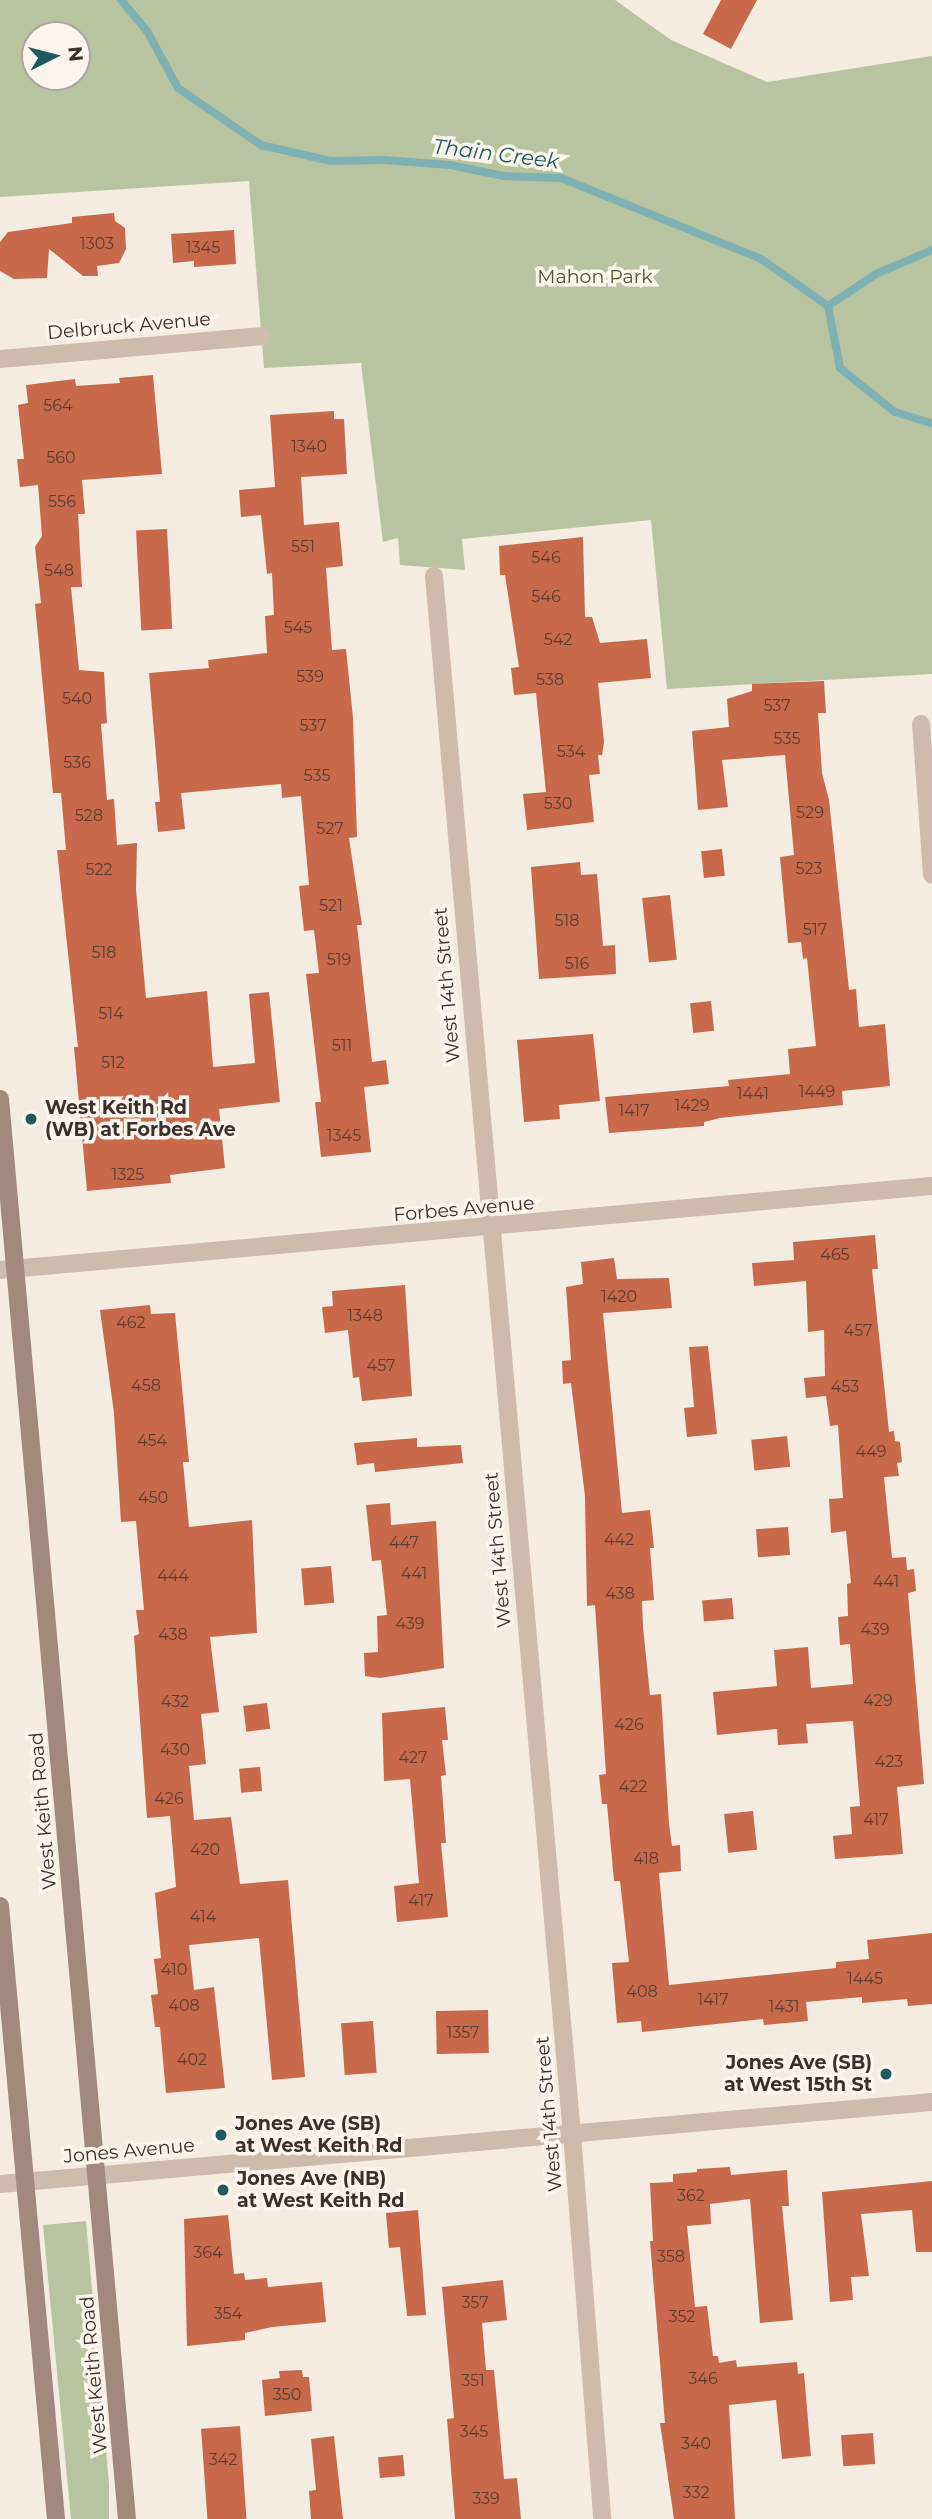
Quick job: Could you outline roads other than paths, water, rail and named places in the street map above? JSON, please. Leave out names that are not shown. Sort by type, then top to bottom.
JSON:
[{"type":"main road","name":"West Keith Road","points":[[0,1099],[7,1270],[97,2175],[127,2519]]},
{"type":"main road","points":[[0,1906],[56,2519]]},
{"type":"street","name":"Delbruck Avenue","points":[[0,359],[261,336]]},
{"type":"street","name":"West 14th Street","points":[[434,576],[572,2134],[602,2519]]},
{"type":"street","points":[[921,724],[932,875]]},
{"type":"street","name":"Forbes Avenue","points":[[7,1270],[932,1186]]},
{"type":"street","name":"Jones Avenue","points":[[0,2184],[932,2102]]},
{"type":"waterway","name":"Thain Creek","points":[[121,0],[147,31],[178,88],[261,145],[331,161],[384,160],[450,165],[504,176],[561,178],[761,259],[828,306]]},
{"type":"waterway","name":"Thain Creek","points":[[828,306],[876,274],[932,250]]},
{"type":"waterway","points":[[828,306],[840,368],[895,412],[932,423]]},
{"type":"place","name":"West Keith Rd (WB) at Forbes Ave","points":[[31,1119]]},
{"type":"place","name":"Jones Ave (SB) at West 15th St","points":[[886,2074]]},
{"type":"place","name":"Jones Ave (SB) at West Keith Rd","points":[[221,2135]]},
{"type":"place","name":"Jones Ave (NB) at West Keith Rd","points":[[223,2190]]},
{"type":"park label","name":"Mahon Park","points":[[595,277]]}]
